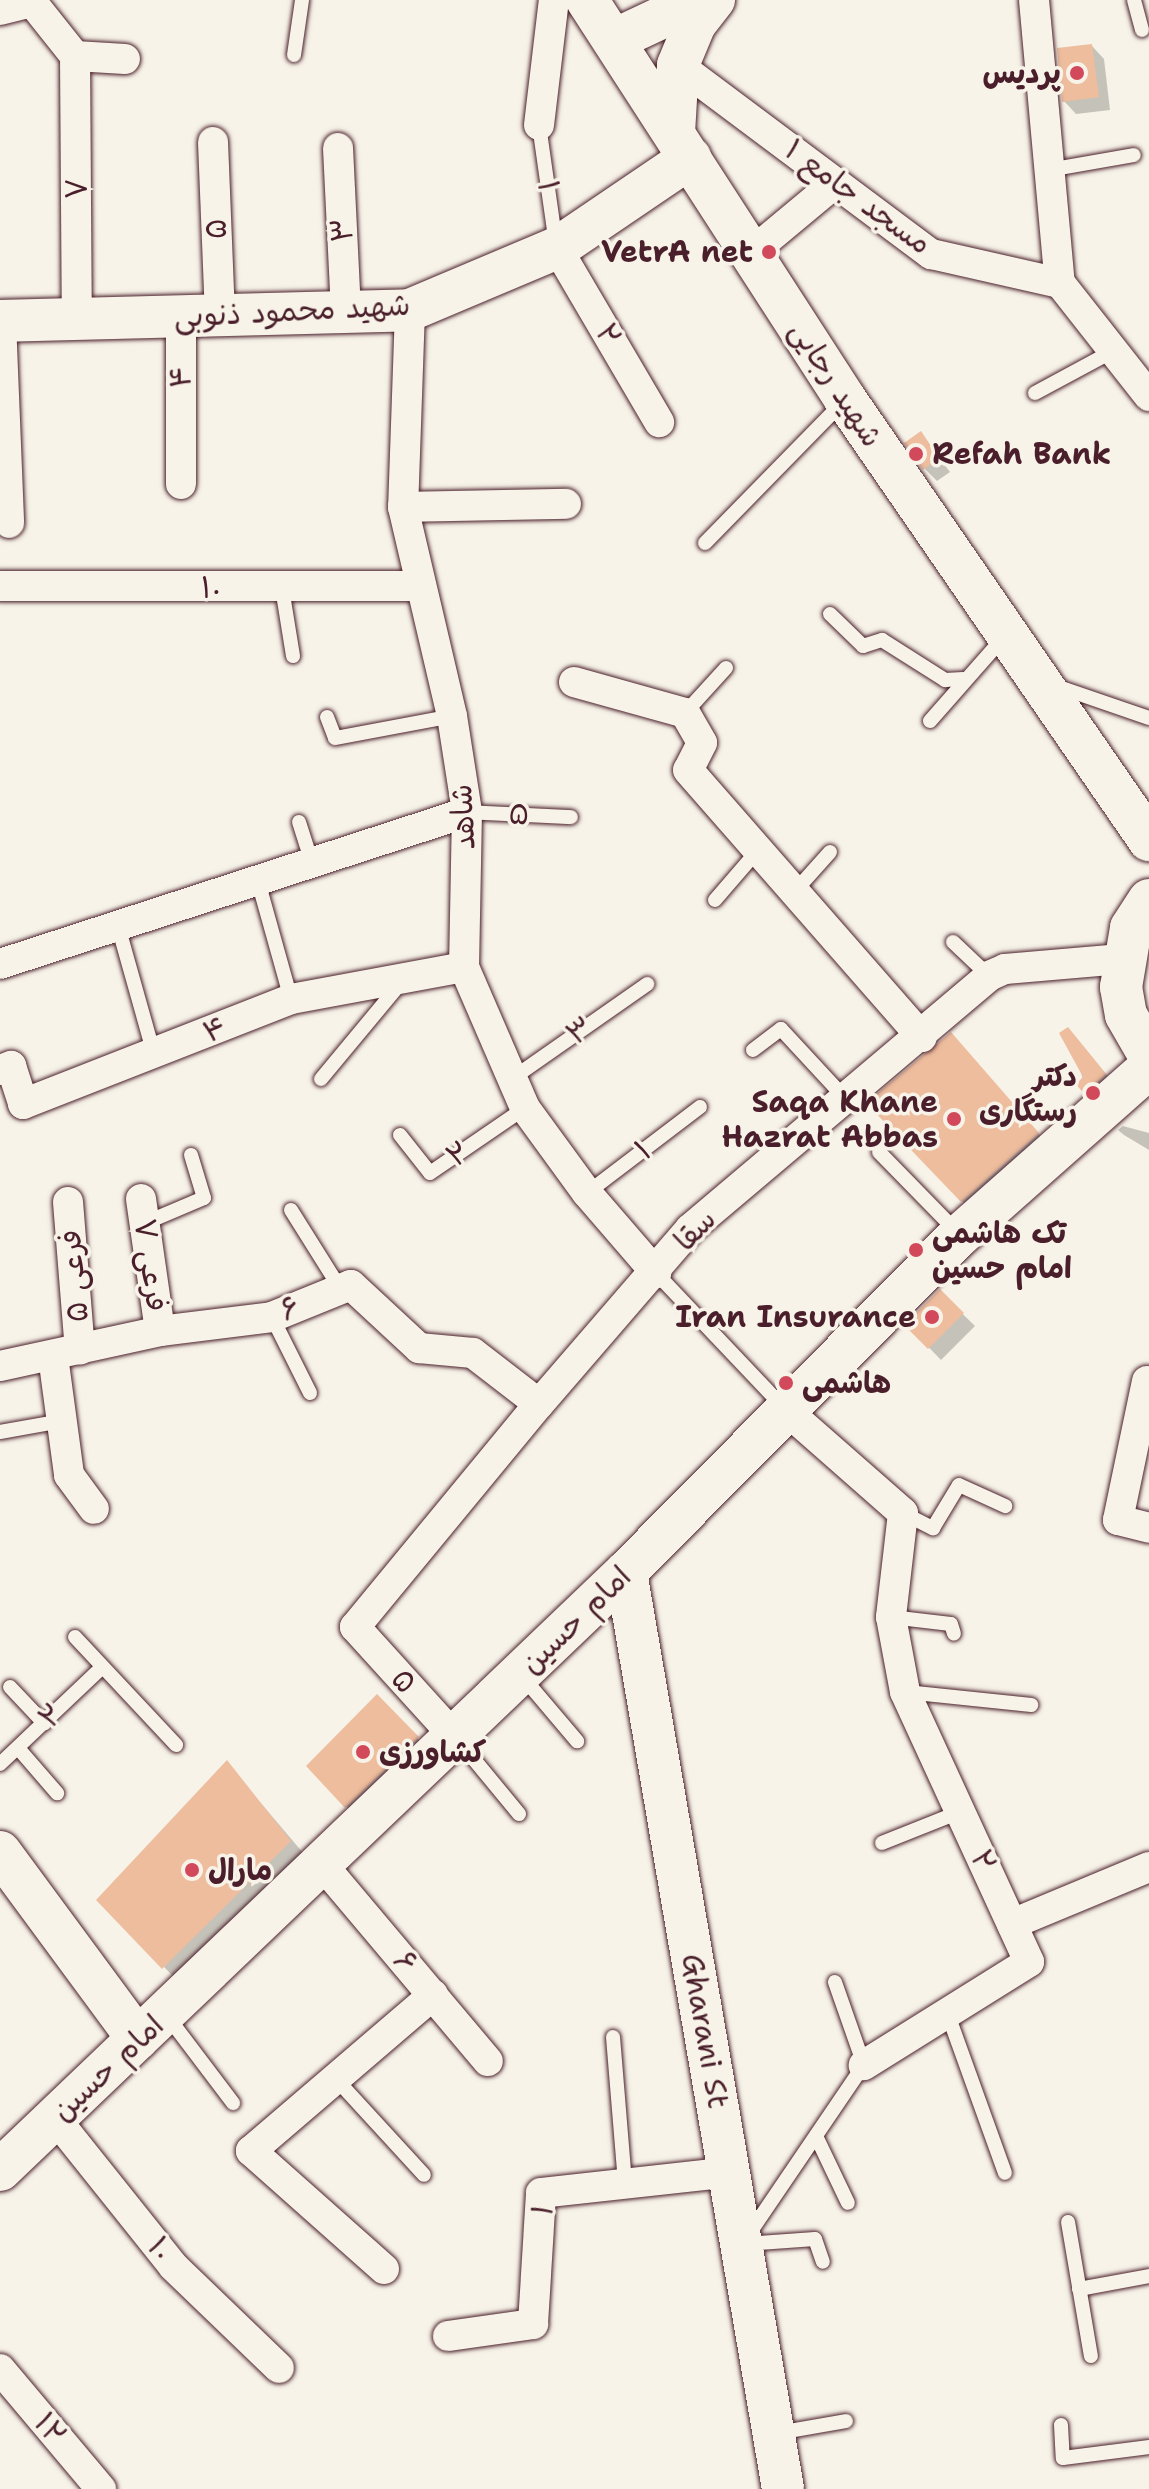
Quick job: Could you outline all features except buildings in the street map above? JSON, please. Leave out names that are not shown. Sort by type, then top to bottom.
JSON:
[{"type":"main road","name":"شهید رجایی","points":[[587,0],[845,399],[1041,681],[1144,815]]},
{"type":"main road","points":[[614,40],[699,0]]},
{"type":"main road","points":[[682,145],[678,65],[695,24],[714,0]]},
{"type":"main road","name":"شهید محمود ذنوبی","points":[[1,321],[410,310],[557,248],[682,145]]},
{"type":"main road","points":[[1149,900],[1131,928],[1122,959],[1126,1015],[1149,1055]]},
{"type":"main road","name":"امام حسین","points":[[0,2170],[453,1735],[521,1675],[787,1411],[960,1235],[1000,1190],[1149,1068]]},
{"type":"main road","name":"Gharani St","points":[[626,1572],[783,2489]]},
{"type":"main road","points":[[4,1866],[152,2026]]},
{"type":"street","points":[[539,125],[554,0]]},
{"type":"street","points":[[1034,0],[1060,283],[1149,396]]},
{"type":"street","points":[[0,10],[32,2],[75,56],[125,59]]},
{"type":"street","name":"۷","points":[[75,56],[77,321]]},
{"type":"street","name":"مسجد جامع ۱","points":[[678,65],[931,254],[1060,283]]},
{"type":"street","name":"۵","points":[[200,317],[213,142]]},
{"type":"street","name":"۳","points":[[338,148],[346,312]]},
{"type":"street","points":[[751,253],[835,183]]},
{"type":"street","name":"۲","points":[[557,248],[659,422]]},
{"type":"street","name":"شاهد","points":[[410,310],[403,507],[452,716],[467,812],[464,967],[525,1108],[587,1193],[656,1273]]},
{"type":"street","name":"۴","points":[[181,484],[200,317]]},
{"type":"street","points":[[1,321],[9,523]]},
{"type":"street","points":[[403,507],[566,504]]},
{"type":"street","name":"۱۰","points":[[0,586],[421,586]]},
{"type":"street","points":[[574,682],[685,713],[702,743],[688,770],[922,1037]]},
{"type":"street","points":[[0,964],[467,812]]},
{"type":"street","name":"سقا","points":[[355,1627],[539,1404],[656,1273],[690,1229],[922,1037],[989,976],[1005,969],[1122,959]]},
{"type":"street","name":"۴","points":[[0,1070],[11,1066],[23,1104],[291,999],[401,982],[464,967]]},
{"type":"street","name":"فرعی ۵","points":[[68,1202],[66,1353],[61,1421],[69,1475],[94,1509]]},
{"type":"street","name":"فرعی ۷","points":[[143,1211],[160,1331]]},
{"type":"street","points":[[340,1288],[351,1285],[419,1348],[473,1353],[539,1404]]},
{"type":"street","name":"۶","points":[[0,1366],[160,1331],[272,1317],[340,1288]]},
{"type":"street","points":[[1147,1381],[1118,1520],[1149,1528]]},
{"type":"street","points":[[787,1411],[903,1513]]},
{"type":"street","name":"۲","points":[[864,2065],[1029,1962],[905,1692],[891,1617],[903,1513]]},
{"type":"street","name":"۵","points":[[355,1627],[453,1735]]},
{"type":"street","name":"۶","points":[[321,1863],[488,2061]]},
{"type":"street","points":[[1012,1924],[1149,1867]]},
{"type":"street","points":[[384,2269],[251,2151],[433,1995]]},
{"type":"street","name":"۱۰","points":[[55,2118],[173,2266],[279,2368]]},
{"type":"street","name":"۱","points":[[448,2336],[533,2324],[541,2193],[730,2172]]},
{"type":"street","name":"۱۲","points":[[0,2369],[101,2489]]},
{"type":"lane","points":[[294,55],[302,0]]},
{"type":"lane","points":[[1134,0],[1142,30]]},
{"type":"lane","name":"۱","points":[[539,125],[557,248]]},
{"type":"lane","points":[[1049,170],[1134,155]]},
{"type":"lane","points":[[1035,393],[1113,351]]},
{"type":"lane","points":[[705,543],[845,399]]},
{"type":"lane","points":[[282,588],[293,656]]},
{"type":"lane","points":[[830,614],[863,646],[882,640],[945,680],[963,679]]},
{"type":"lane","points":[[930,721],[963,679],[1007,633]]},
{"type":"lane","points":[[685,713],[726,668]]},
{"type":"lane","points":[[1041,681],[1149,718]]},
{"type":"lane","points":[[327,717],[335,738],[452,716]]},
{"type":"lane","name":"۵","points":[[467,812],[571,817]]},
{"type":"lane","points":[[299,822],[312,863]]},
{"type":"lane","points":[[715,900],[759,849]]},
{"type":"lane","points":[[796,890],[830,852]]},
{"type":"lane","points":[[258,881],[291,999]]},
{"type":"lane","points":[[118,926],[154,1055]]},
{"type":"lane","points":[[953,942],[989,976]]},
{"type":"lane","points":[[321,1079],[401,982]]},
{"type":"lane","name":"۳","points":[[513,1078],[647,984]]},
{"type":"lane","points":[[753,1050],[781,1029],[845,1098]]},
{"type":"lane","name":"۱","points":[[587,1193],[700,1107]]},
{"type":"lane","name":"۲","points":[[400,1135],[430,1173],[525,1108]]},
{"type":"lane","points":[[879,1152],[960,1235]]},
{"type":"lane","points":[[143,1211],[204,1198],[191,1155]]},
{"type":"lane","points":[[291,1210],[340,1288]]},
{"type":"lane","points":[[656,1273],[787,1411]]},
{"type":"lane","points":[[272,1317],[310,1393]]},
{"type":"lane","points":[[0,1432],[61,1421]]},
{"type":"lane","points":[[903,1513],[933,1528],[959,1485],[1005,1506]]},
{"type":"lane","points":[[891,1617],[951,1624],[954,1634]]},
{"type":"lane","points":[[75,1637],[176,1745]]},
{"type":"lane","name":"۲","points":[[0,1764],[101,1668]]},
{"type":"lane","points":[[521,1675],[577,1741]]},
{"type":"lane","points":[[10,1687],[44,1723]]},
{"type":"lane","points":[[905,1692],[1031,1705]]},
{"type":"lane","points":[[453,1735],[519,1814]]},
{"type":"lane","points":[[18,1748],[57,1793]]},
{"type":"lane","points":[[882,1843],[960,1812]]},
{"type":"lane","points":[[835,1982],[864,2065]]},
{"type":"lane","points":[[947,2012],[1005,2173]]},
{"type":"lane","points":[[152,2026],[233,2103]]},
{"type":"lane","points":[[613,2037],[625,2184]]},
{"type":"lane","name":"۲","points":[[742,2244],[864,2065]]},
{"type":"lane","points":[[336,2079],[424,2175]]},
{"type":"lane","points":[[816,2136],[848,2203]]},
{"type":"lane","points":[[1068,2222],[1091,2356]]},
{"type":"lane","points":[[742,2244],[815,2239],[823,2262]]},
{"type":"lane","points":[[1079,2289],[1149,2276]]},
{"type":"lane","points":[[774,2434],[846,2421]]},
{"type":"lane","points":[[1061,2425],[1063,2458],[1149,2447]]},
{"type":"place","name":"پردیس","points":[[1077,73]]},
{"type":"place","name":"VetrA net","points":[[769,252]]},
{"type":"place","name":"Refah Bank","points":[[916,454]]},
{"type":"place","name":"دکتر رستگاری","points":[[1093,1093]]},
{"type":"place","name":"Saqa Khane Hazrat Abbas","points":[[954,1119]]},
{"type":"place","name":"تک هاشمی امام حسین","points":[[916,1250]]},
{"type":"place","name":"Iran Insurance","points":[[932,1317]]},
{"type":"place","name":"هاشمی","points":[[786,1383]]},
{"type":"place","name":"کشاورزی","points":[[363,1752]]},
{"type":"place","name":"مارال","points":[[192,1870]]}]
